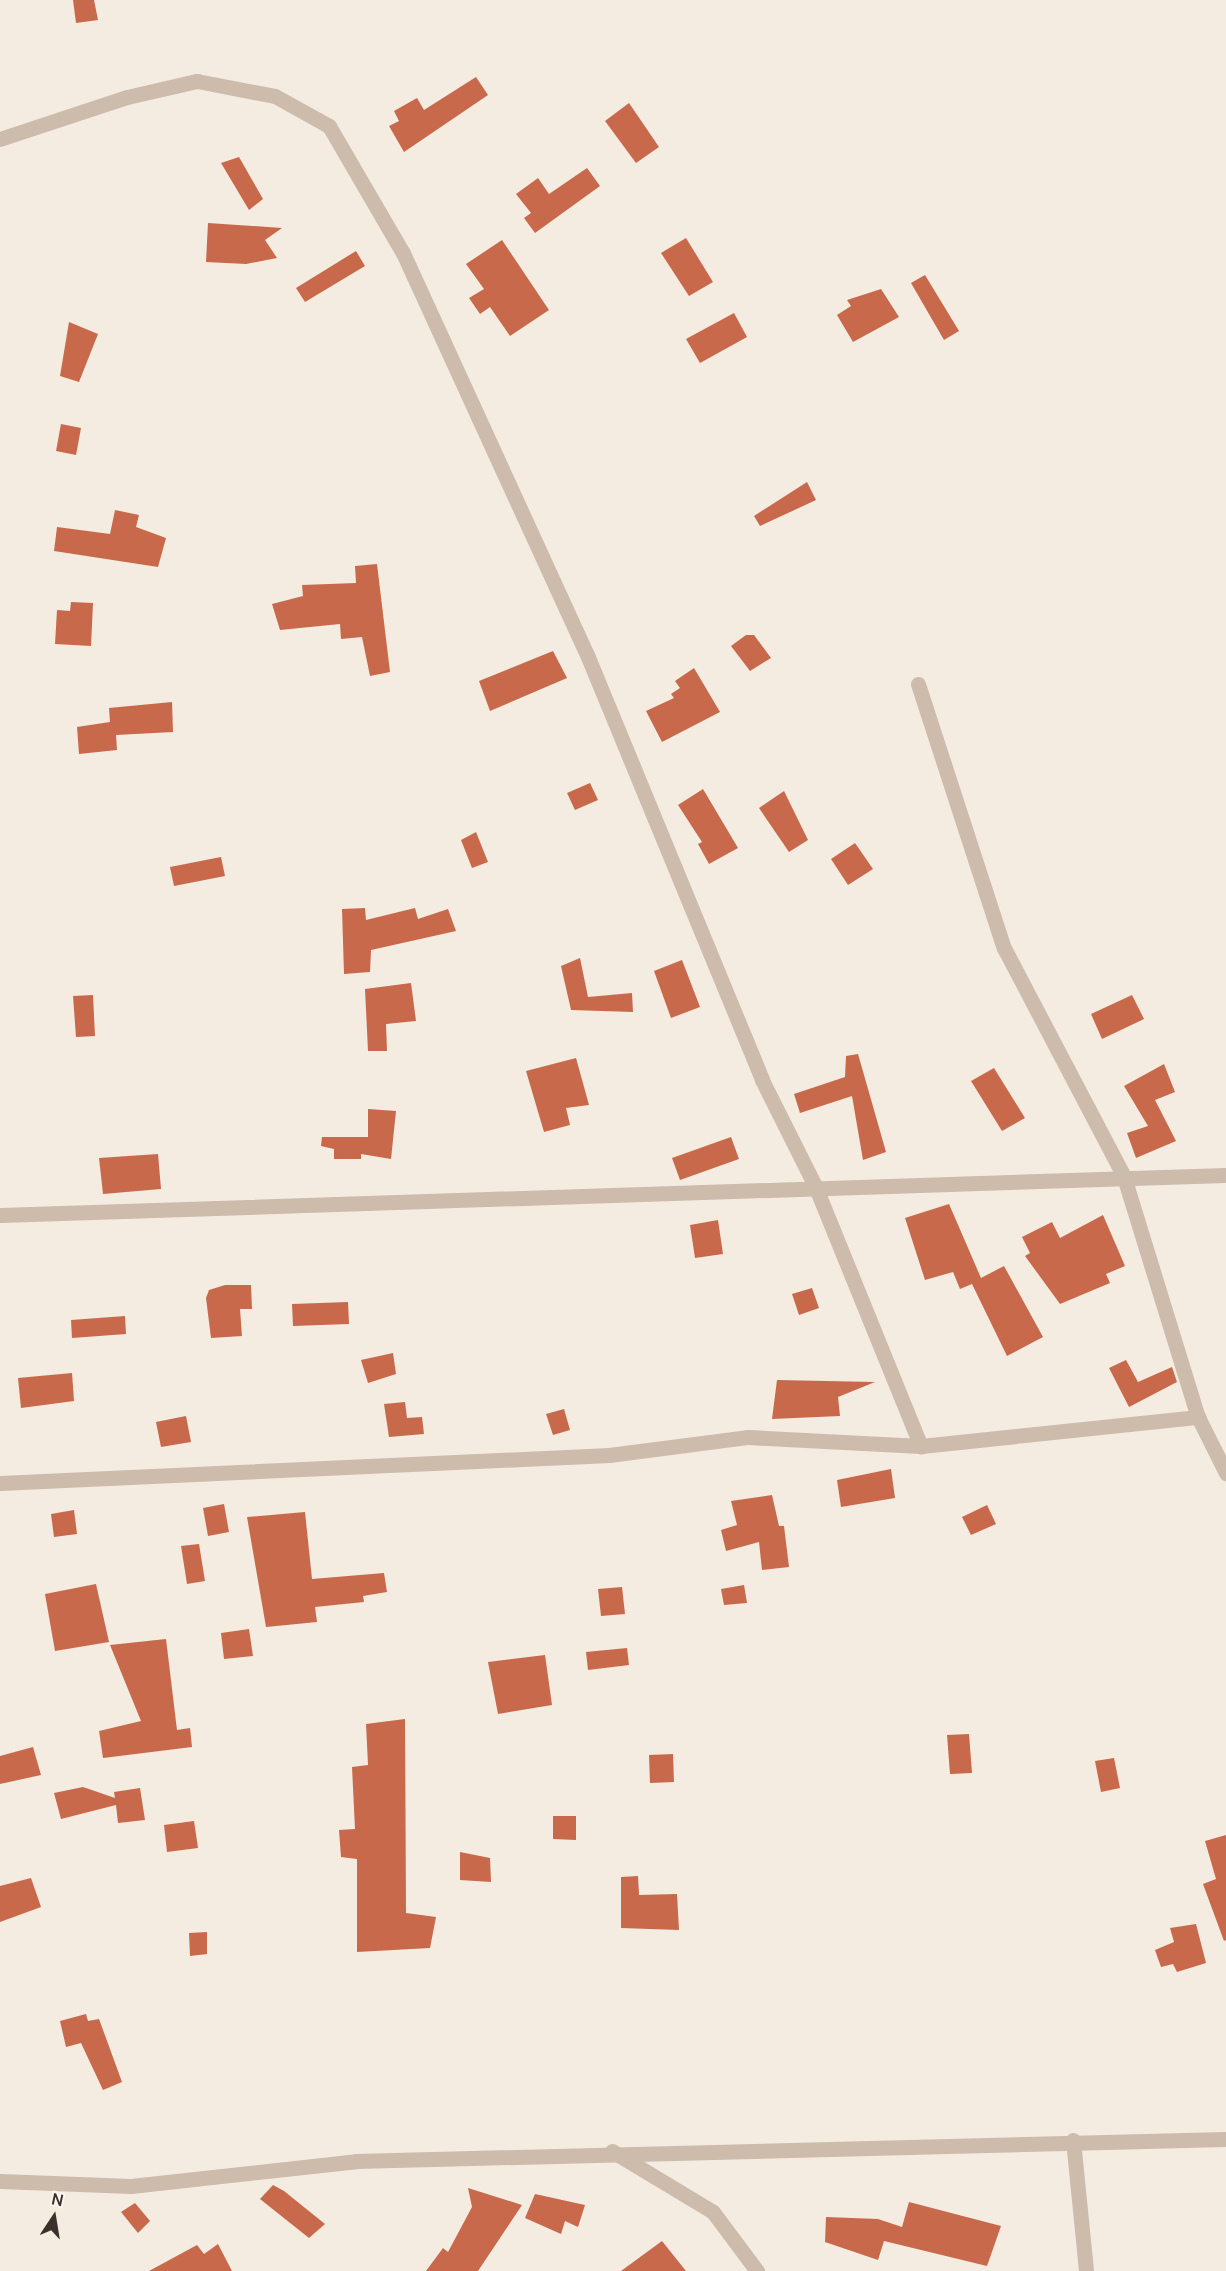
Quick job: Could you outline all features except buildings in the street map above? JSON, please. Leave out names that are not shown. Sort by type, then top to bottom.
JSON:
[{"type":"street","points":[[0,139],[127,97],[197,81],[275,96],[329,126],[404,253],[588,657],[762,1080],[816,1188],[921,1446]]},
{"type":"street","points":[[918,684],[1004,948],[1124,1177],[1198,1417],[1226,1473]]},
{"type":"street","points":[[0,1215],[1226,1175]]},
{"type":"street","points":[[0,1483],[609,1455],[747,1437],[921,1446],[1198,1417]]},
{"type":"street","points":[[0,2181],[131,2186],[356,2161],[612,2151],[1073,2140],[1226,2139]]},
{"type":"street","points":[[1073,2140],[1086,2271]]},
{"type":"street","points":[[612,2151],[713,2212],[757,2271]]}]
